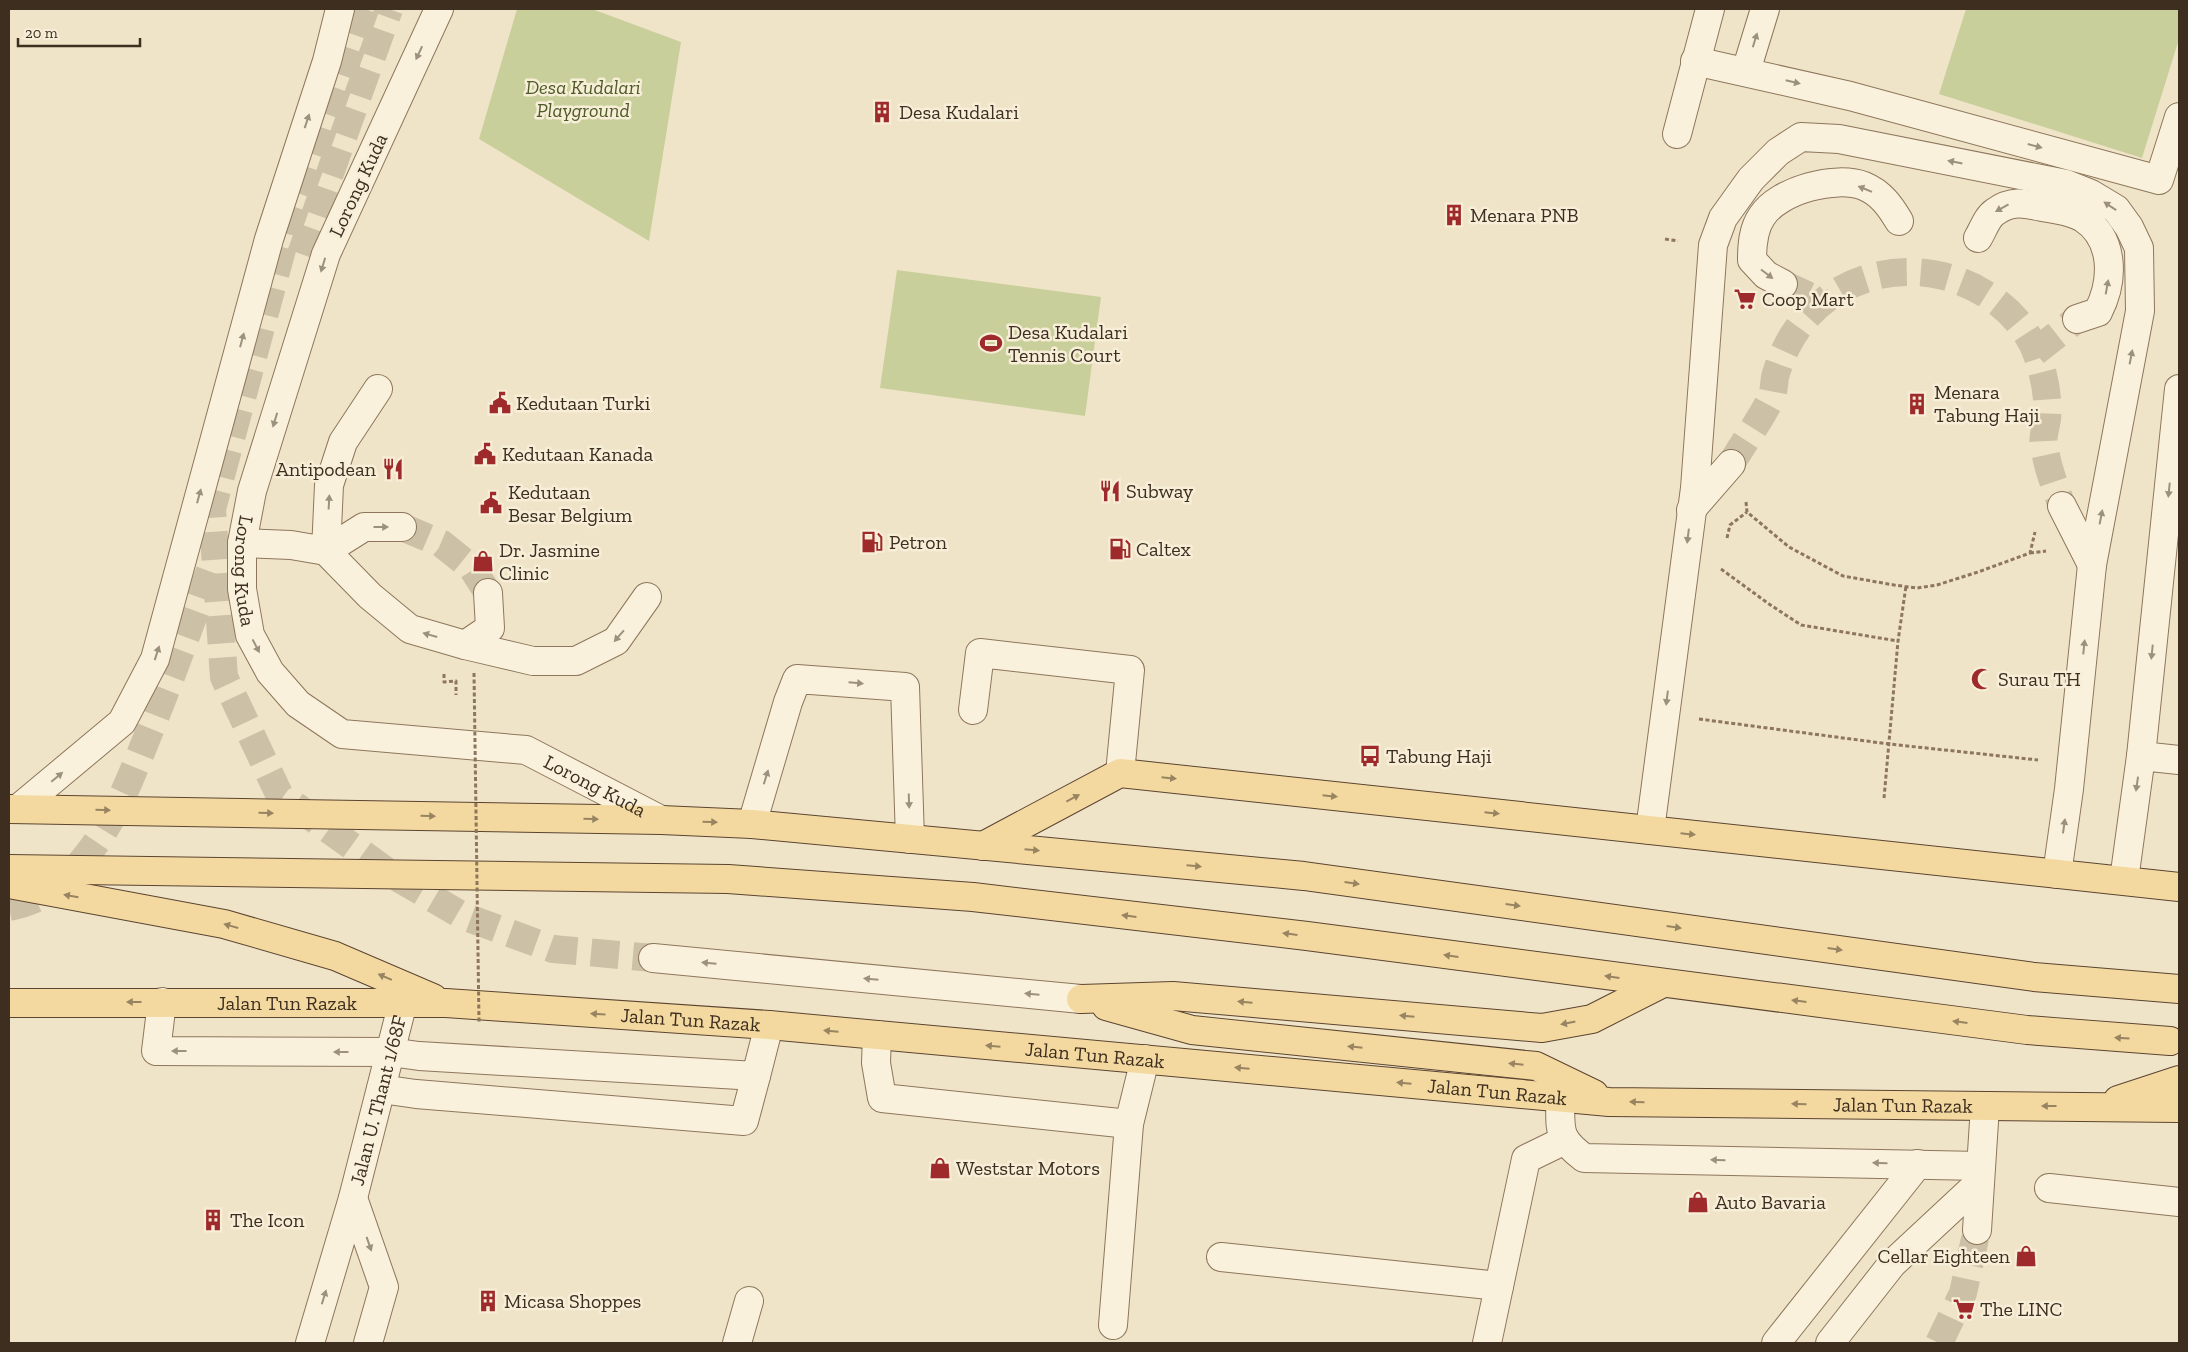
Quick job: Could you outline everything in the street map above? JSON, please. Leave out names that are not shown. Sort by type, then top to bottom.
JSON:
[{"type":"main road","points":[[983,846],[1120,773],[2124,880],[2172,888]]},
{"type":"main road","points":[[14,808],[661,820],[752,824],[1304,876],[2034,977],[2179,989]]},
{"type":"main road","points":[[9,869],[728,879],[973,898],[1307,936],[1661,984],[2027,1030],[2170,1041]]},
{"type":"main road","points":[[9,884],[224,924],[335,956],[446,1003]]},
{"type":"main road","points":[[1081,999],[1173,996],[1542,1028],[1592,1019],[1661,984]]},
{"type":"main road","points":[[1081,999],[1192,1030],[1536,1066],[1609,1102]]},
{"type":"main road","name":"Jalan Tun Razak","points":[[9,1003],[446,1003],[769,1025],[1609,1102],[2179,1108]]},
{"type":"main road","points":[[2098,1106],[2179,1080]]},
{"type":"street","points":[[14,808],[122,722],[156,659],[269,239],[327,61],[340,9]]},
{"type":"street","name":"Lorong Kuda","points":[[439,9],[326,254],[252,491],[242,543],[242,589],[250,635],[270,672],[298,704],[342,734],[526,750],[661,820]]},
{"type":"street","points":[[1677,134],[1710,9]]},
{"type":"street","points":[[1746,71],[1765,9]]},
{"type":"street","points":[[1695,61],[1850,96],[2003,127],[2159,180],[2179,117]]},
{"type":"street","points":[[1650,830],[1691,510],[1713,245],[1723,218],[1751,179],[1778,152],[1801,137],[1839,139],[2066,184],[2091,194],[2116,209],[2129,227],[2139,248],[2140,311],[2092,565],[2070,789],[2057,874]]},
{"type":"street","points":[[1783,284],[1766,275],[1752,260],[1752,242],[1762,216],[1781,198],[1811,186],[1837,183],[1864,186],[1886,200],[1899,221]]},
{"type":"street","points":[[1978,238],[1992,213],[2011,203],[2065,211],[2082,218],[2094,227],[2099,232],[2106,252],[2109,276],[2105,297],[2098,312],[2078,320]]},
{"type":"street","points":[[326,551],[330,485],[335,468],[344,442],[378,389]]},
{"type":"street","points":[[2124,880],[2141,756],[2179,389]]},
{"type":"street","points":[[1691,510],[1731,464]]},
{"type":"street","points":[[2062,506],[2092,565]]},
{"type":"street","points":[[326,551],[364,527],[402,527]]},
{"type":"street","points":[[242,543],[291,545],[326,551],[370,596],[410,629],[464,645],[533,661],[576,661],[616,641],[647,597]]},
{"type":"street","points":[[464,645],[490,628],[488,593]]},
{"type":"street","points":[[973,710],[980,653],[1130,670],[1120,773]]},
{"type":"street","points":[[752,824],[788,702],[797,678],[905,687],[910,839]]},
{"type":"street","points":[[2141,756],[2179,760]]},
{"type":"street","points":[[653,958],[1081,999]]},
{"type":"street","points":[[162,1002],[156,1051],[390,1052],[419,1056],[756,1076]]},
{"type":"street","name":"Jalan U. Thant 1/68F","points":[[310,1343],[353,1198],[403,1002]]},
{"type":"street","points":[[381,1089],[426,1095],[744,1121],[769,1025]]},
{"type":"street","points":[[876,1035],[876,1063],[882,1098],[1129,1124]]},
{"type":"street","points":[[1113,1325],[1129,1124],[1145,1059]]},
{"type":"street","points":[[1560,1097],[1561,1135],[1570,1148],[1584,1158],[1918,1164],[1981,1174]]},
{"type":"street","points":[[1977,1230],[1986,1106]]},
{"type":"street","points":[[1487,1343],[1526,1159],[1565,1140]]},
{"type":"street","points":[[1776,1343],[1918,1164]]},
{"type":"street","points":[[1830,1343],[1892,1264],[1981,1174]]},
{"type":"street","points":[[2049,1188],[2179,1202]]},
{"type":"street","name":"Jalan U. Thant 1/68F","points":[[353,1198],[384,1287],[368,1343]]},
{"type":"street","points":[[1221,1257],[1499,1286]]},
{"type":"street","points":[[737,1343],[749,1301]]},
{"type":"path","points":[[1746,492],[1747,512],[1789,547],[1843,576],[1917,588],[1978,572],[2030,553],[2036,529]]},
{"type":"path","points":[[1718,567],[1801,625],[1898,641]]},
{"type":"path","points":[[1884,798],[1898,641],[1906,586]]},
{"type":"path","points":[[474,673],[479,1022]]},
{"type":"path","points":[[444,682],[456,681],[456,695]]},
{"type":"path","points":[[1698,719],[1889,744],[2038,760]]},
{"type":"green space","name":"Desa Kudalari Playground","points":[[517,9],[592,9],[681,42],[649,241],[479,139]]},
{"type":"green space","points":[[1966,9],[2179,9],[2179,39],[2142,158],[1939,94]]},
{"type":"green space","name":"Desa Kudalari Tennis Court","points":[[897,270],[1101,297],[1085,416],[880,388]]},
{"type":"tunnel","points":[[365,9],[287,231],[212,509],[224,677],[279,794],[388,872],[463,916],[553,949],[653,958]]},
{"type":"tunnel","points":[[301,254],[389,9]]},
{"type":"tunnel","points":[[1731,464],[1772,396],[1776,373],[1787,346],[1815,308],[1833,294],[1874,276],[1897,272],[1920,272],[1957,280],[1983,293],[2007,310],[2026,332],[2037,354],[2045,381],[2047,400],[2047,419],[2044,435],[2045,453],[2062,506]]},
{"type":"tunnel","points":[[1783,284],[1822,302]]},
{"type":"tunnel","points":[[2035,352],[2077,319]]},
{"type":"tunnel","points":[[402,527],[442,544],[472,568],[488,593]]},
{"type":"tunnel","points":[[9,907],[44,895],[54,888],[86,856],[111,818],[131,777],[212,565]]},
{"type":"tunnel","points":[[1939,1343],[1963,1293],[1977,1230]]},
{"type":"place","name":"Desa Kudalari","points":[[882,112]]},
{"type":"place","name":"Menara PNB","points":[[1454,215]]},
{"type":"place","name":"Coop Mart","points":[[1745,299]]},
{"type":"place","name":"Desa Kudalari Tennis Court","points":[[991,343]]},
{"type":"place","name":"Kedutaan Turki","points":[[500,403]]},
{"type":"place","name":"Menara Tabung Haji","points":[[1917,404]]},
{"type":"place","name":"Kedutaan Kanada","points":[[485,454]]},
{"type":"place","name":"Antipodean","points":[[393,469]]},
{"type":"place","name":"Subway","points":[[1110,491]]},
{"type":"place","name":"Kedutaan Besar Belgium","points":[[491,503]]},
{"type":"place","name":"Petron","points":[[872,542]]},
{"type":"place","name":"Caltex","points":[[1120,549]]},
{"type":"place","name":"Dr. Jasmine Clinic","points":[[483,561]]},
{"type":"place","name":"Surau TH","points":[[1982,679]]},
{"type":"place","name":"Tabung Haji","points":[[1370,756]]},
{"type":"place","name":"Weststar Motors","points":[[940,1168]]},
{"type":"place","name":"Auto Bavaria","points":[[1698,1202]]},
{"type":"place","name":"The Icon","points":[[213,1220]]},
{"type":"place","name":"Cellar Eighteen","points":[[2026,1256]]},
{"type":"place","name":"Micasa Shoppes","points":[[488,1301]]},
{"type":"place","name":"The LINC","points":[[1964,1309]]}]
